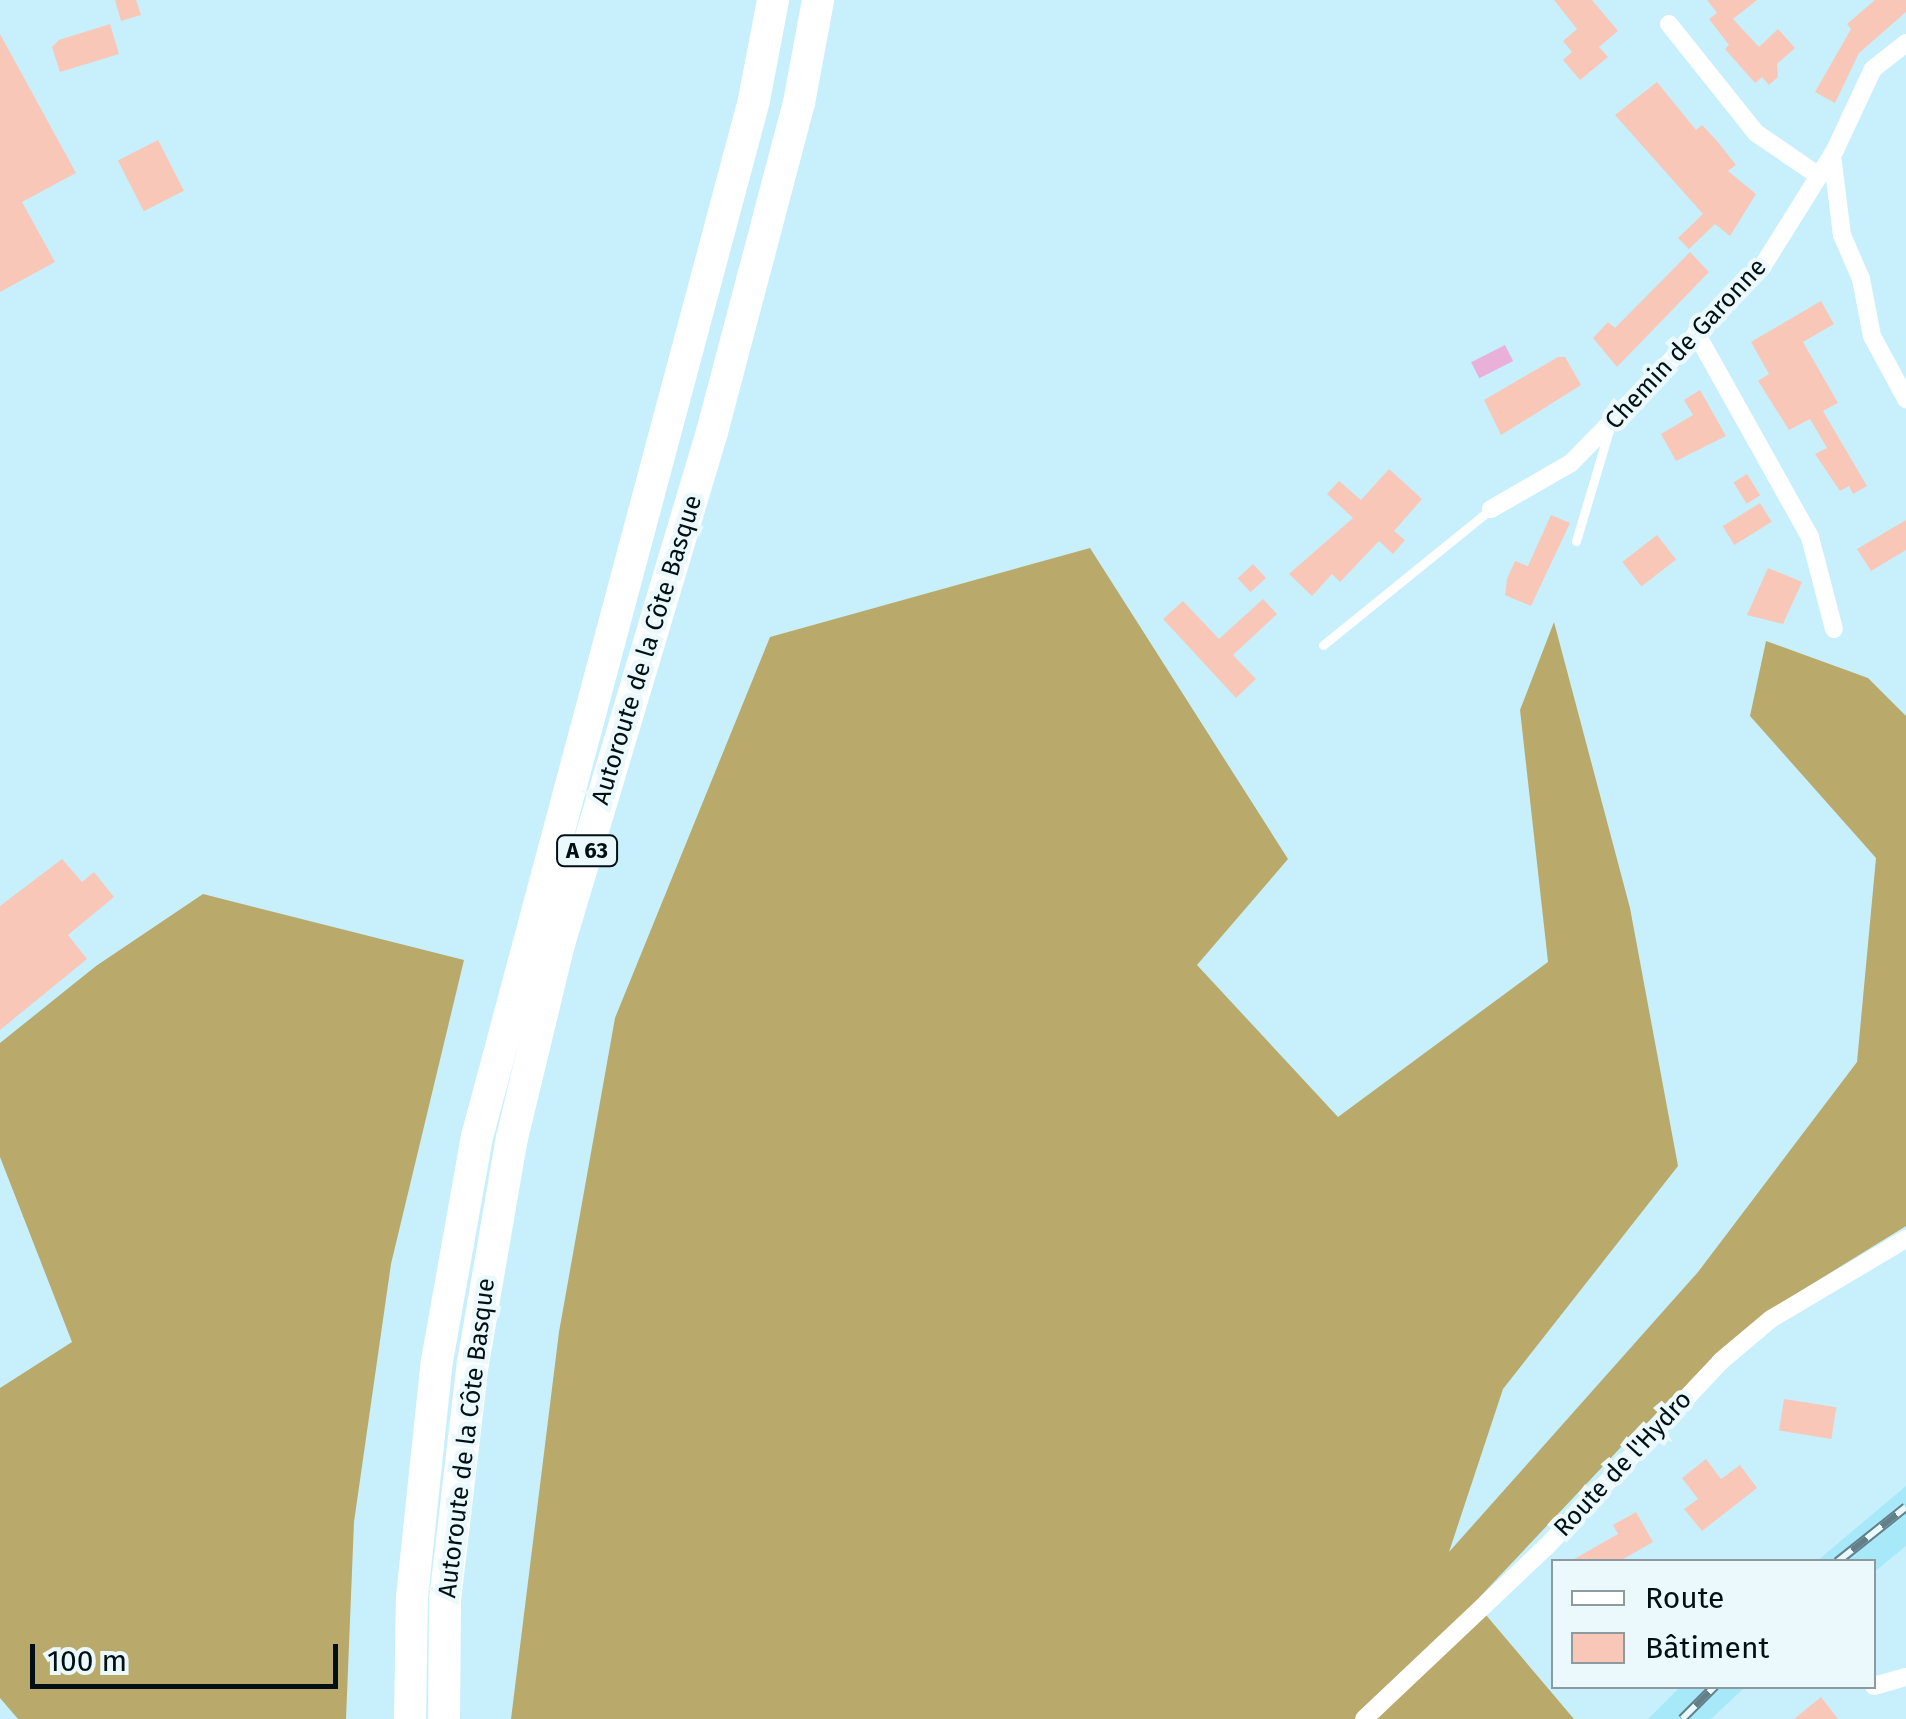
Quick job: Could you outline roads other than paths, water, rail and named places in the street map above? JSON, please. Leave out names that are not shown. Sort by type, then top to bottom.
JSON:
[{"type":"highway","name":"Autoroute de la Côte Basque","points":[[410,1719],[412,1597],[437,1361],[478,1137],[754,100],[773,0]]},
{"type":"highway","name":"Autoroute de la Côte Basque","points":[[444,1719],[445,1600],[464,1442],[512,1138],[558,944],[712,432],[799,103],[818,0]]},
{"type":"street","points":[[1669,24],[1756,133],[1820,176]]},
{"type":"street","name":"Chemin de Garonne","points":[[1491,509],[1571,462],[1610,427],[1762,267],[1832,156],[1873,69],[1906,43]]},
{"type":"street","points":[[1832,156],[1842,234],[1861,280],[1872,336],[1906,399]]},
{"type":"street","points":[[1696,333],[1810,537],[1834,630]]},
{"type":"street","name":"Route de l'Hydro","points":[[1364,1719],[1546,1547],[1721,1362],[1771,1319],[1906,1239]]},
{"type":"street","points":[[1876,1685],[1906,1677]]},
{"type":"lane","points":[[1576,542],[1610,427]]},
{"type":"lane","points":[[1323,645],[1491,509]]},
{"type":"railway","points":[[1841,1559],[1906,1507]]},
{"type":"railway","points":[[1682,1719],[1712,1689]]}]
